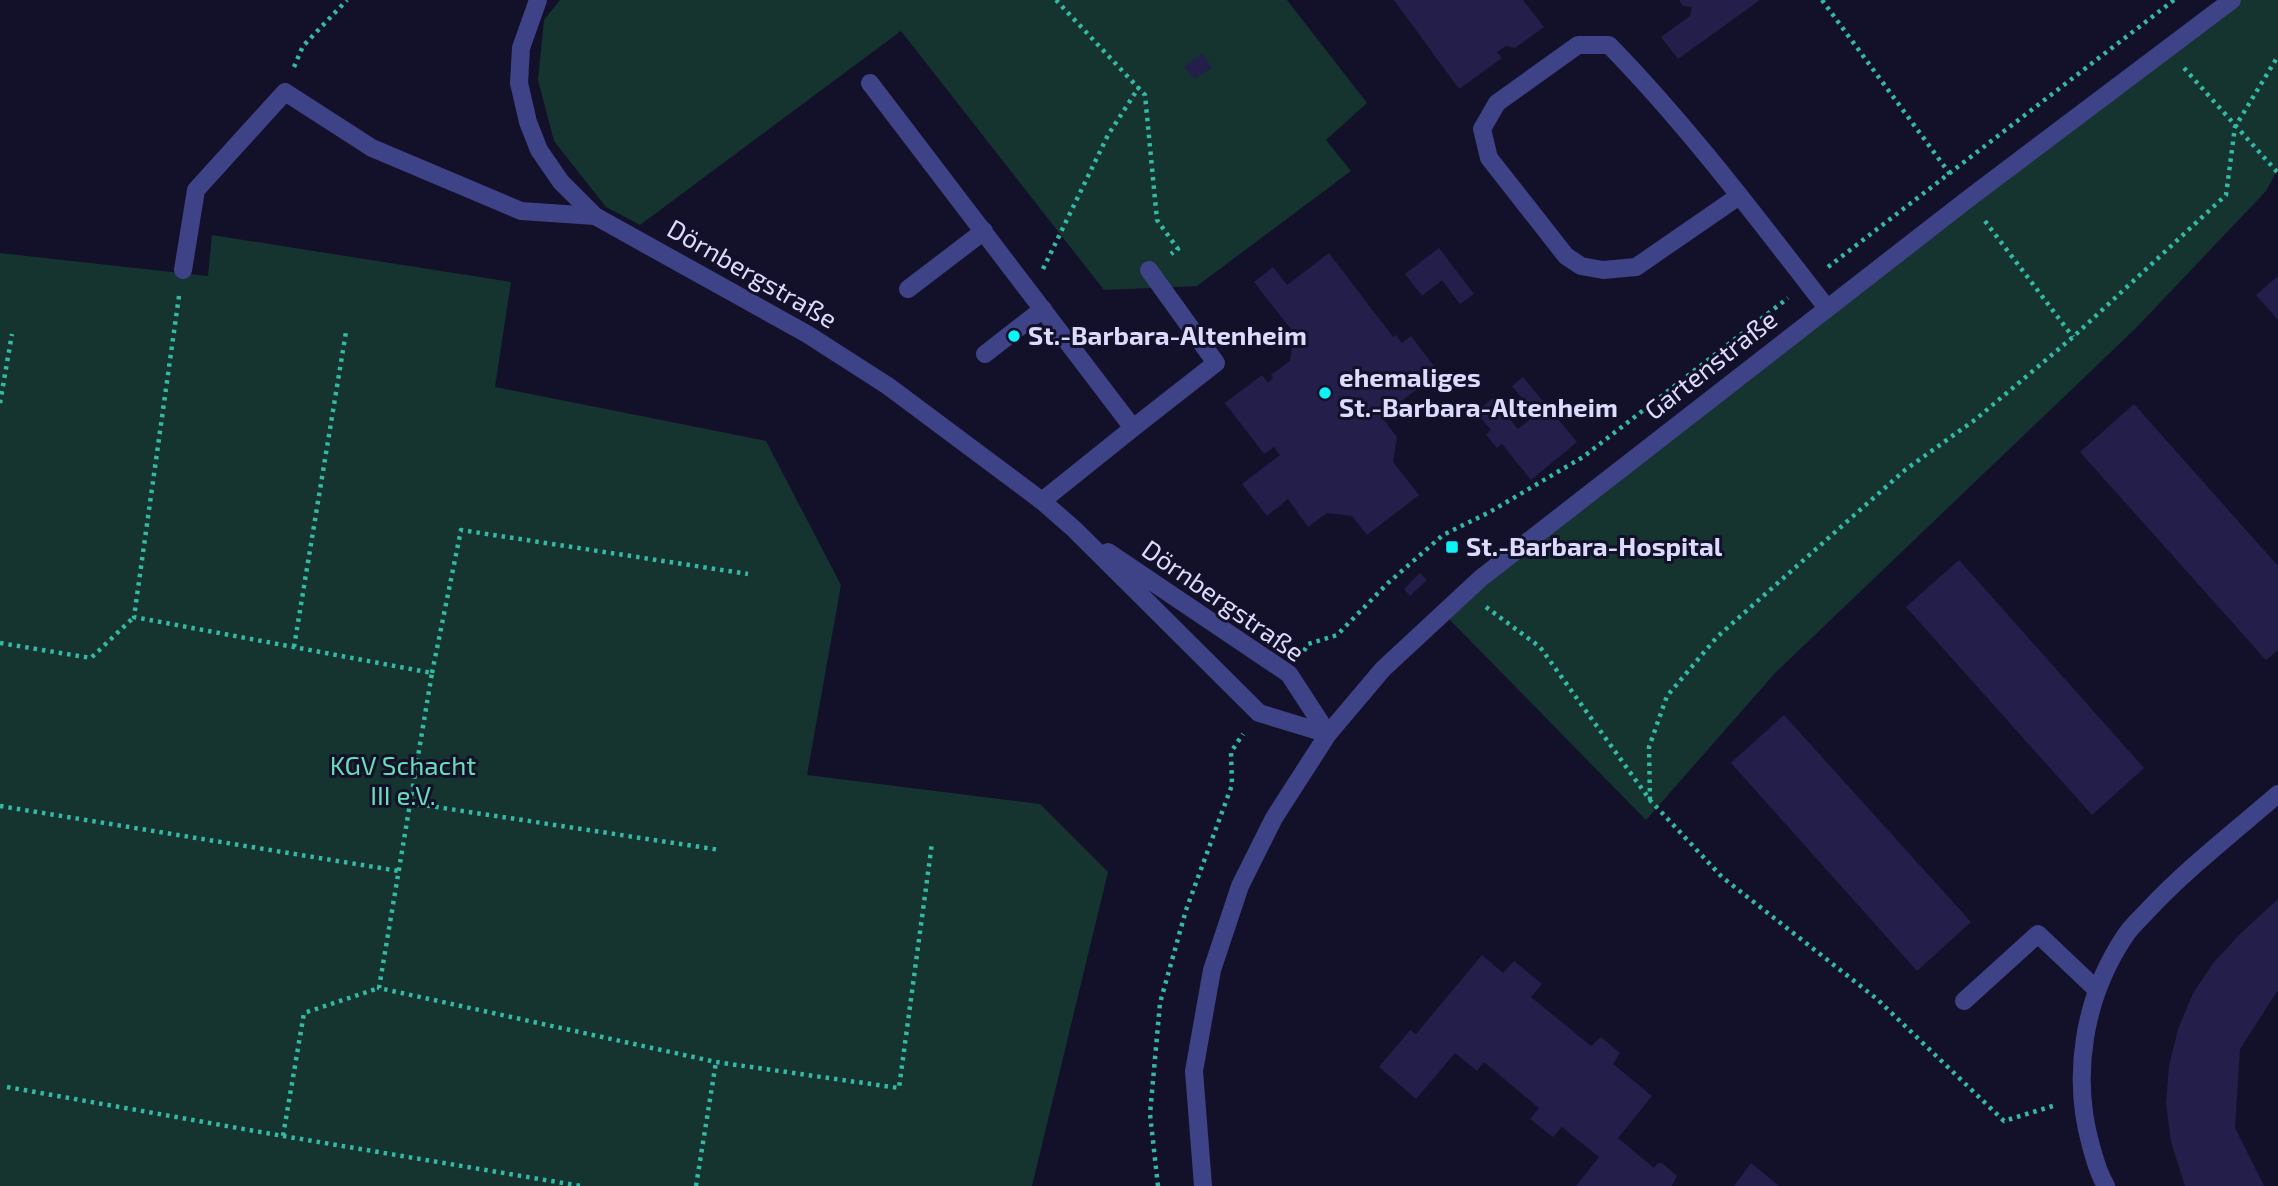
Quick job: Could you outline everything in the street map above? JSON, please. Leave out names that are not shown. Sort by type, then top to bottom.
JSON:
[{"type":"street","name":"Dörnbergstraße","points":[[538,0],[521,48],[519,83],[528,122],[539,150],[561,182],[595,216],[807,334],[888,386],[1042,501],[1074,529],[1259,713],[1328,734]]},
{"type":"street","name":"Gartenstraße","points":[[1203,1186],[1194,1071],[1212,970],[1240,886],[1273,818],[1328,734],[1383,669],[1481,578],[1968,199],[2232,0]]},
{"type":"street","points":[[1739,196],[1636,267],[1603,270],[1581,266],[1566,256],[1489,158],[1482,128],[1497,103],[1578,46],[1609,44],[1639,75],[1739,196],[1827,308]]},
{"type":"street","points":[[870,83],[1133,428]]},
{"type":"street","points":[[183,271],[196,190],[285,92],[372,148],[521,211],[595,216]]},
{"type":"street","points":[[908,289],[984,231]]},
{"type":"street","points":[[1042,501],[1216,363],[1149,270]]},
{"type":"street","points":[[985,354],[1043,309]]},
{"type":"street","name":"Dörnbergstraße","points":[[1074,529],[1289,674],[1328,734]]},
{"type":"street","points":[[2105,1186],[2099,1176],[2084,1122],[2081,1098],[2082,1048],[2097,990],[2125,935],[2166,891],[2278,794]]},
{"type":"street","points":[[1964,1002],[2038,934],[2097,990]]},
{"type":"path","points":[[285,92],[303,46],[346,0]]},
{"type":"path","points":[[1056,0],[1145,94],[1157,220],[1178,248],[1149,270]]},
{"type":"path","points":[[1822,0],[2073,337]]},
{"type":"path","points":[[2168,49],[2278,173]]},
{"type":"path","points":[[1650,800],[1649,747],[1667,696],[1717,637],[1905,470],[1976,419],[2073,337],[2226,195],[2235,127],[2278,56]]},
{"type":"path","points":[[1031,294],[1108,135],[1139,87]]},
{"type":"path","points":[[0,643],[91,658],[134,617],[183,271]]},
{"type":"path","points":[[294,647],[346,332]]},
{"type":"path","points":[[0,403],[12,334]]},
{"type":"path","points":[[379,988],[432,673],[461,530],[748,574]]},
{"type":"path","points":[[1466,592],[1540,647],[1650,800],[1722,877],[1877,999],[2004,1121],[2081,1098]]},
{"type":"path","points":[[134,617],[432,673]]},
{"type":"path","points":[[410,803],[720,850]]},
{"type":"path","points":[[0,806],[399,871]]},
{"type":"path","points":[[283,1136],[304,1013],[379,988],[716,1062],[899,1088],[932,844]]},
{"type":"path","points":[[696,1186],[716,1062]]},
{"type":"path","points":[[7,1087],[581,1186]]},
{"type":"green space","points":[[560,0],[1287,0],[1367,103],[1326,140],[1351,171],[1197,286],[1104,290],[901,31],[640,225],[606,207],[554,141],[538,80],[544,20]]},
{"type":"green space","points":[[2242,0],[2278,0],[2278,169],[2266,191],[2136,328],[1775,673],[1646,820],[1446,616],[1968,206]]},
{"type":"green space","name":"KGV Schacht III e.V.","points":[[212,235],[511,282],[495,387],[766,441],[841,585],[807,775],[1040,804],[1108,872],[1032,1186],[0,1186],[0,253],[208,276]]},
{"type":"building","points":[[1394,0],[1523,0],[1544,27],[1515,48],[1506,46],[1497,52],[1502,58],[1459,89]]},
{"type":"building","points":[[1679,0],[1760,0],[1678,59],[1661,37],[1690,16],[1692,7],[1683,6]]},
{"type":"building","points":[[1202,54],[1212,67],[1194,79],[1184,66]]},
{"type":"building","points":[[1439,248],[1474,294],[1460,304],[1442,280],[1422,296],[1405,274]]},
{"type":"building","name":"ehemaliges St.-Barbara-Altenheim","points":[[1329,253],[1393,337],[1396,335],[1402,343],[1411,336],[1439,373],[1381,416],[1397,437],[1393,462],[1419,495],[1367,535],[1352,516],[1327,513],[1308,527],[1288,499],[1267,516],[1242,484],[1280,455],[1274,447],[1264,454],[1225,403],[1262,375],[1268,383],[1273,378],[1271,375],[1290,361],[1294,333],[1254,282],[1273,267],[1287,285]]},
{"type":"building","points":[[2278,276],[2278,320],[2256,295]]},
{"type":"building","points":[[1523,377],[1577,442],[1531,480],[1502,444],[1497,448],[1486,435],[1491,430],[1476,412],[1493,398],[1518,429],[1536,415],[1512,386]]},
{"type":"building","points":[[2134,404],[2278,566],[2278,650],[2266,660],[2080,452]]},
{"type":"building","points":[[1959,560],[2144,768],[2092,815],[1906,607]]},
{"type":"building","points":[[1420,573],[1427,580],[1410,596],[1404,589]]},
{"type":"building","points":[[1784,715],[1971,922],[1917,971],[1731,763]]},
{"type":"building","points":[[2278,899],[2278,990],[2240,1049],[2235,1128],[2264,1186],[2185,1186],[2171,1142],[2166,1104],[2169,1066],[2178,1029],[2193,993],[2214,962]]},
{"type":"building","points":[[1482,955],[1503,973],[1514,961],[1542,984],[1531,997],[1591,1046],[1601,1037],[1620,1053],[1613,1064],[1652,1096],[1618,1138],[1654,1168],[1658,1163],[1662,1163],[1677,1176],[1672,1186],[1576,1186],[1599,1157],[1562,1127],[1553,1137],[1530,1119],[1539,1108],[1484,1062],[1477,1071],[1455,1053],[1416,1099],[1379,1067],[1410,1030],[1416,1034]]},
{"type":"building","points":[[1751,1163],[1779,1186],[1734,1186]]},
{"type":"place","name":"St.-Barbara-Altenheim","points":[[1014,336]]},
{"type":"place","name":"ehemaliges St.-Barbara-Altenheim","points":[[1325,393]]},
{"type":"place","name":"St.-Barbara-Hospital","points":[[1452,547]]}]
